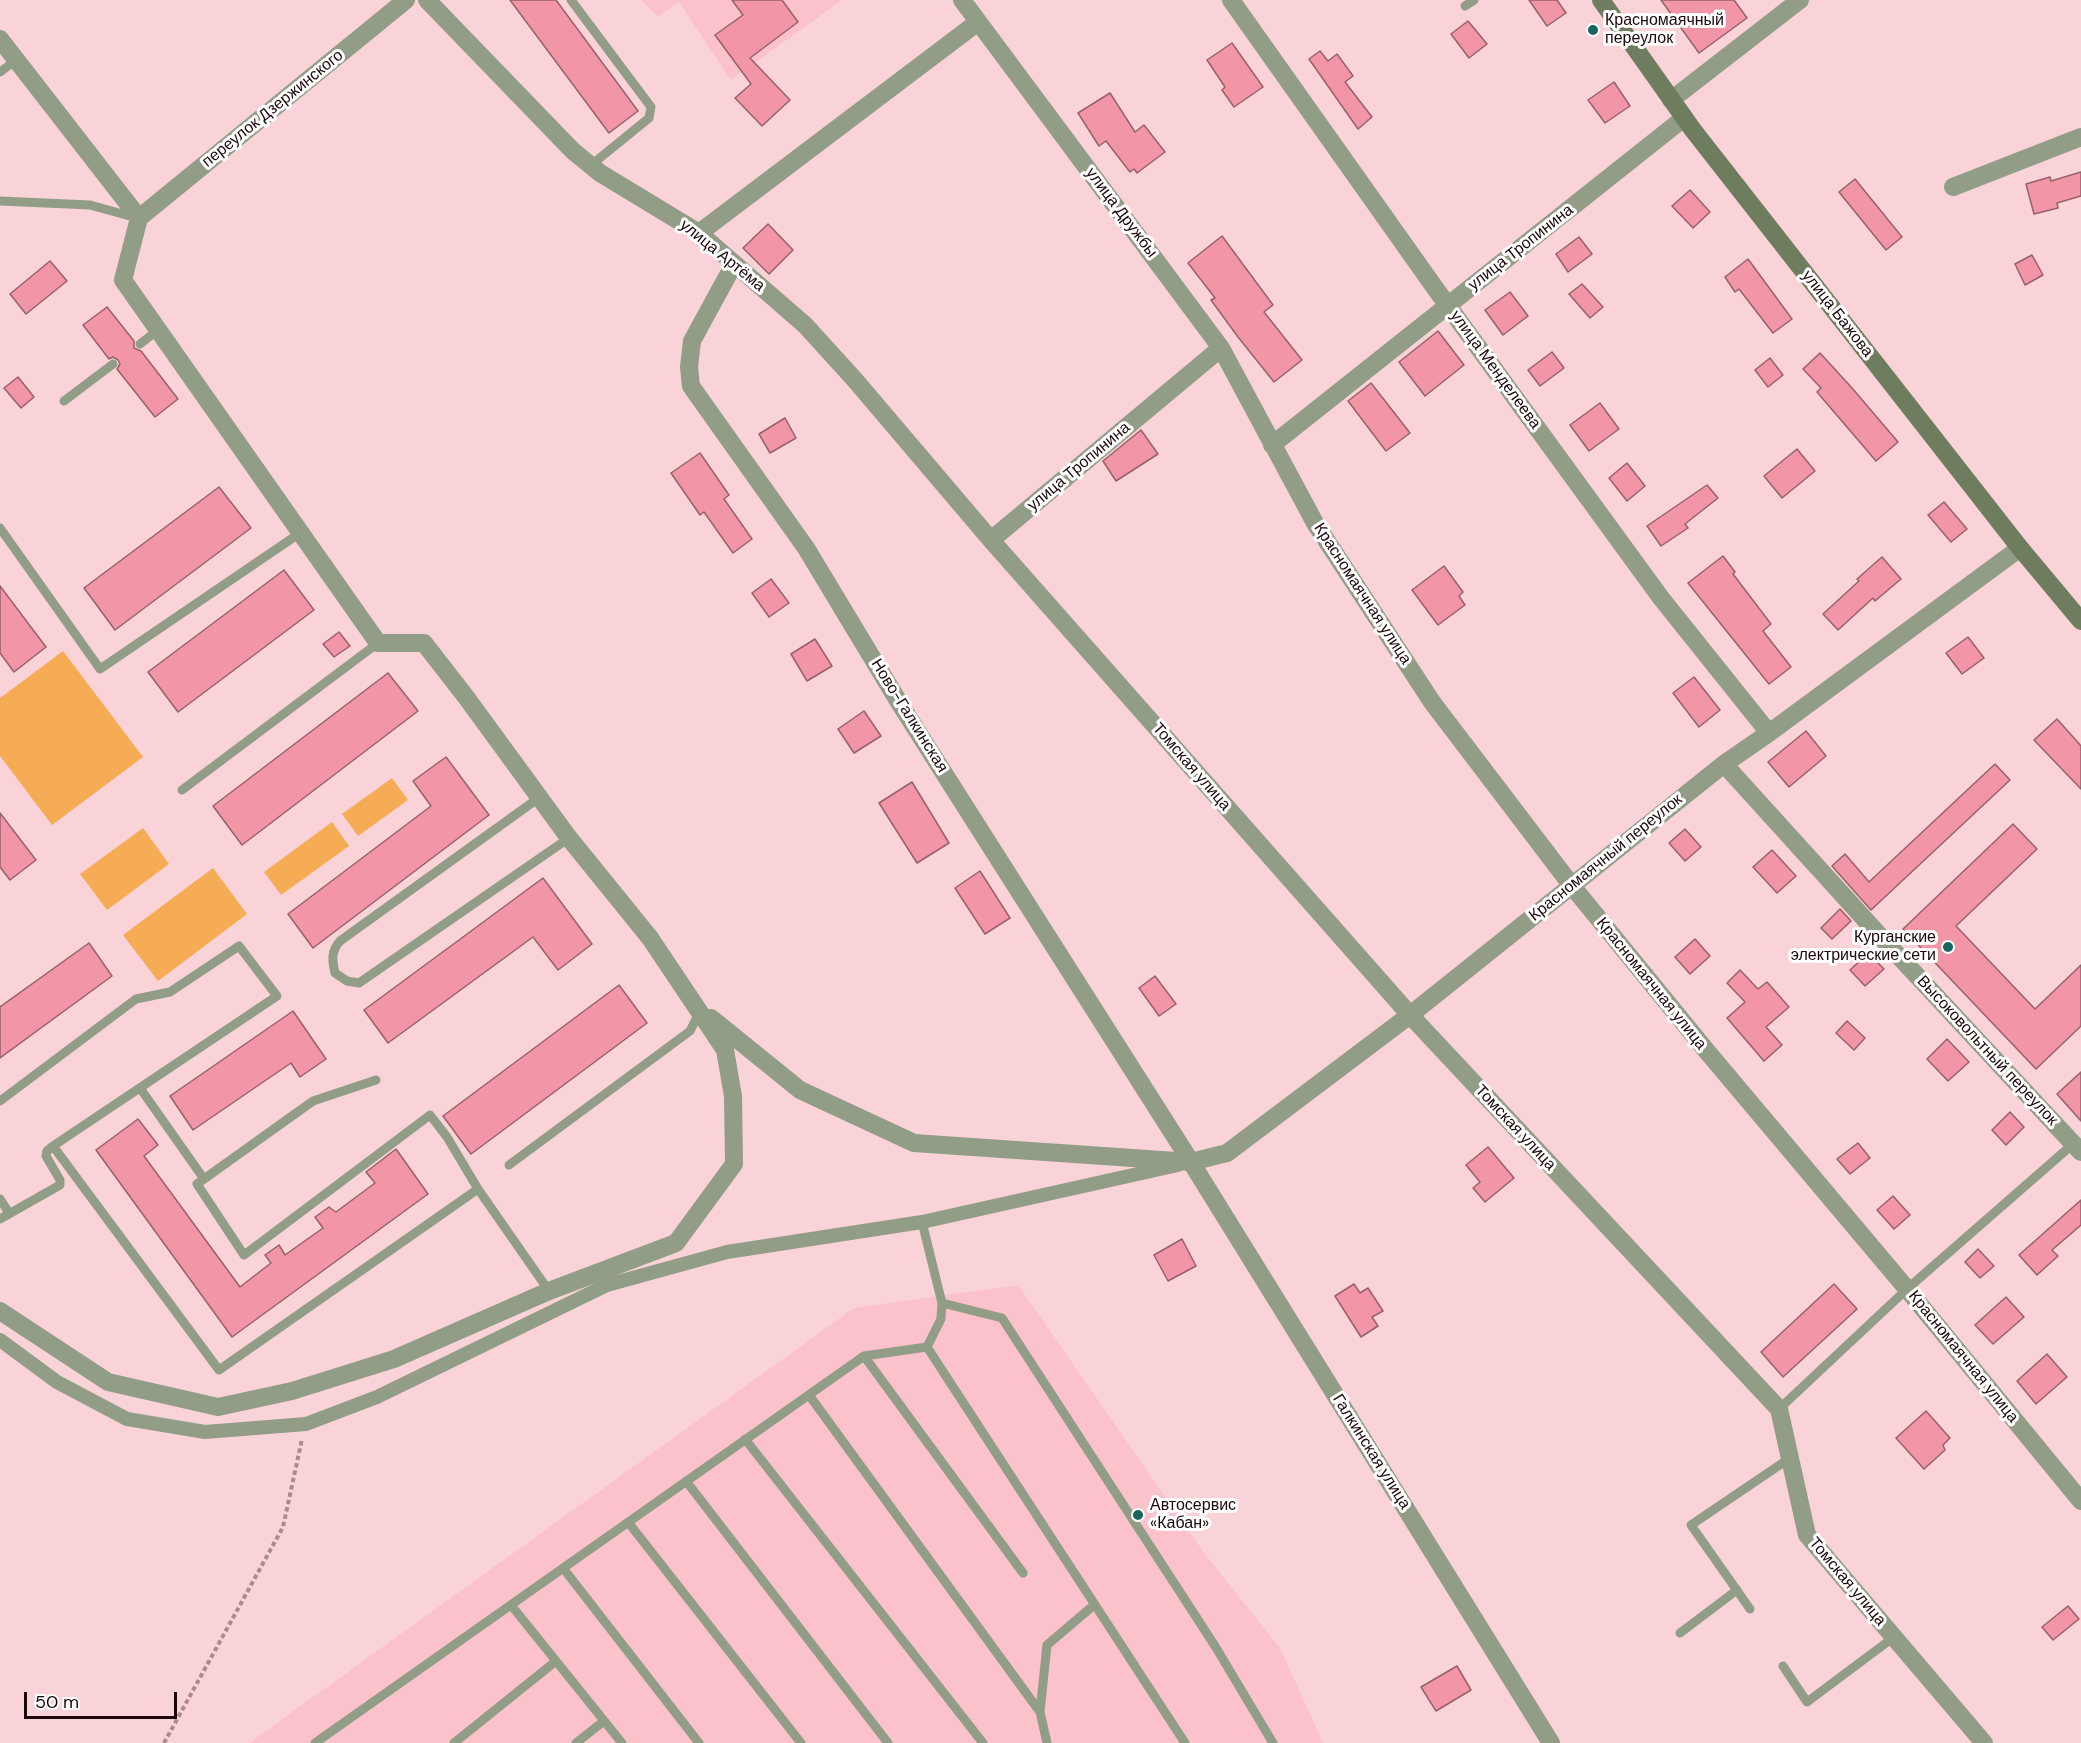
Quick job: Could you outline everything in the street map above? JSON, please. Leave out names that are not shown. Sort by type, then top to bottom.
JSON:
[{"type":"main road","name":"улица Бажова","points":[[1601,0],[1684,118],[2020,548],[2081,620]]},
{"type":"street","name":"переулок Дзержинского","points":[[139,218],[406,0]]},
{"type":"street","name":"улица Артёма","points":[[428,0],[590,166],[699,233],[805,326],[855,380],[991,540]]},
{"type":"street","name":"улица Дружбы","points":[[962,0],[1221,348],[1269,440]]},
{"type":"street","name":"улица Менделеева","points":[[1231,0],[1448,306],[1661,598],[1769,734]]},
{"type":"street","points":[[1671,99],[1800,0]]},
{"type":"street","points":[[699,233],[978,22]]},
{"type":"street","points":[[0,39],[139,218],[123,280],[378,643],[424,643],[569,838],[650,938],[698,1008],[725,1050],[732,1096],[734,1164],[676,1243],[549,1291],[394,1359],[292,1391],[218,1407],[108,1382],[0,1311]]},
{"type":"street","name":"улица Тропинина","points":[[1269,440],[1448,306],[1684,118]]},
{"type":"street","points":[[1953,187],[2081,137]]},
{"type":"street","name":"Ново-Галкинская","points":[[734,264],[692,341],[689,367],[691,386],[806,548],[900,704],[1191,1162]]},
{"type":"street","name":"улица Тропинина","points":[[991,540],[1221,348]]},
{"type":"street","name":"Красномаячная улица","points":[[1269,440],[1314,523],[1432,702],[1572,886],[1712,1058],[1907,1289],[2081,1501]]},
{"type":"street","name":"Томская улица","points":[[991,540],[1410,1016],[1779,1409],[1807,1535],[1984,1743]]},
{"type":"street","name":"Красномаячный переулок","points":[[698,1008],[800,1090],[914,1143],[1191,1162],[1227,1153],[1410,1016],[1724,764],[1769,734],[2020,548]]},
{"type":"street","name":"Высоковольтный переулок","points":[[1724,764],[2077,1148]]},
{"type":"street","points":[[0,1340],[57,1382],[127,1419],[205,1432],[306,1424],[377,1397],[607,1285],[727,1252],[922,1222],[1191,1162]]},
{"type":"street","name":"Галкинская улица","points":[[1191,1162],[1551,1743]]},
{"type":"lane","points":[[572,0],[651,107],[649,118],[590,166]]},
{"type":"lane","points":[[1465,6],[1474,0]]},
{"type":"lane","points":[[0,72],[16,60]]},
{"type":"lane","points":[[0,202],[90,205],[139,218]]},
{"type":"lane","points":[[140,344],[158,330]]},
{"type":"lane","points":[[64,401],[113,364]]},
{"type":"lane","points":[[0,528],[100,669],[300,533]]},
{"type":"lane","points":[[182,790],[378,643]]},
{"type":"lane","points":[[540,797],[340,941],[334,948],[335,973],[347,981],[359,983],[569,838]]},
{"type":"lane","points":[[0,1101],[136,999],[170,992],[239,946],[277,996],[53,1146],[47,1151],[46,1156],[60,1180],[60,1185],[0,1219]]},
{"type":"lane","points":[[509,1165],[690,1031],[697,1017],[698,1008]]},
{"type":"lane","points":[[376,1080],[313,1101],[197,1184],[244,1255],[430,1115],[549,1291]]},
{"type":"lane","points":[[140,1088],[204,1179]]},
{"type":"lane","points":[[53,1146],[219,1370],[478,1189]]},
{"type":"lane","points":[[1779,1409],[1907,1289],[2077,1148]]},
{"type":"lane","points":[[0,1199],[9,1213]]},
{"type":"lane","points":[[922,1222],[942,1303],[941,1319],[927,1347]]},
{"type":"lane","points":[[942,1303],[1002,1318],[1215,1646],[1273,1743]]},
{"type":"lane","points":[[315,1743],[864,1356],[927,1347]]},
{"type":"lane","points":[[927,1347],[1185,1743]]},
{"type":"lane","points":[[864,1356],[1023,1573]]},
{"type":"lane","points":[[809,1395],[1040,1712]]},
{"type":"lane","points":[[745,1440],[982,1743]]},
{"type":"lane","points":[[1750,1609],[1691,1525],[1790,1458]]},
{"type":"lane","points":[[686,1481],[888,1743]]},
{"type":"lane","points":[[628,1522],[801,1743]]},
{"type":"lane","points":[[563,1568],[699,1743]]},
{"type":"lane","points":[[1680,1633],[1737,1590]]},
{"type":"lane","points":[[511,1605],[622,1743]]},
{"type":"lane","points":[[1047,1743],[1040,1712],[1047,1645],[1094,1605]]},
{"type":"lane","points":[[1783,1666],[1807,1702],[1894,1637]]},
{"type":"lane","points":[[454,1743],[556,1661]]},
{"type":"lane","points":[[576,1743],[604,1721]]},
{"type":"path","points":[[164,1743],[283,1527],[306,1424]]},
{"type":"shaded area","points":[[641,0],[842,0],[731,80],[679,2],[658,17]]},
{"type":"shaded area","points":[[63,651],[143,757],[52,825],[0,756],[0,698]]},
{"type":"shaded area","points":[[392,778],[408,800],[358,836],[342,814]]},
{"type":"shaded area","points":[[332,822],[349,846],[281,895],[264,872]]},
{"type":"shaded area","points":[[143,828],[169,864],[107,910],[80,874]]},
{"type":"shaded area","points":[[213,868],[247,914],[158,981],[123,935]]},
{"type":"shaded area","points":[[1018,1285],[1205,1554],[1280,1648],[1323,1743],[249,1743],[854,1308]]},
{"type":"building","points":[[510,0],[556,0],[638,111],[609,133]]},
{"type":"building","points":[[732,0],[782,0],[798,22],[750,58],[790,100],[762,126],[735,98],[751,84],[715,35],[743,15]]},
{"type":"building","points":[[1529,0],[1557,0],[1566,13],[1547,26]]},
{"type":"building","points":[[1661,0],[1734,0],[1747,18],[1699,53]]},
{"type":"building","points":[[1468,21],[1487,44],[1469,58],[1451,34]]},
{"type":"building","points":[[1232,43],[1263,87],[1234,107],[1222,90],[1225,87],[1207,60]]},
{"type":"building","points":[[1320,51],[1328,61],[1337,54],[1353,76],[1345,82],[1372,117],[1358,129],[1309,59]]},
{"type":"building","points":[[1614,82],[1630,106],[1605,123],[1588,100]]},
{"type":"building","points":[[1110,93],[1135,132],[1144,125],[1165,152],[1137,173],[1134,169],[1130,172],[1106,141],[1099,146],[1078,113]]},
{"type":"building","points":[[2081,172],[2081,196],[2057,203],[2058,208],[2034,214],[2026,184],[2050,177],[2051,181]]},
{"type":"building","points":[[1855,179],[1902,237],[1886,250],[1839,192]]},
{"type":"building","points":[[1690,190],[1710,212],[1693,228],[1672,206]]},
{"type":"building","points":[[768,224],[793,250],[769,274],[743,248]]},
{"type":"building","points":[[1222,236],[1273,305],[1264,312],[1302,360],[1274,382],[1211,300],[1215,298],[1188,263]]},
{"type":"building","points":[[1579,237],[1592,254],[1568,272],[1556,254]]},
{"type":"building","points":[[2032,255],[2043,275],[2025,285],[2015,264]]},
{"type":"building","points":[[1748,259],[1792,319],[1773,333],[1739,289],[1735,292],[1725,277]]},
{"type":"building","points":[[50,261],[67,281],[26,314],[10,294]]},
{"type":"building","points":[[1582,284],[1603,307],[1590,318],[1569,294]]},
{"type":"building","points":[[1510,292],[1528,316],[1503,335],[1485,310]]},
{"type":"building","points":[[107,307],[134,341],[134,348],[141,351],[178,399],[155,417],[117,369],[120,364],[118,360],[113,357],[109,359],[83,325]]},
{"type":"building","points":[[1438,331],[1464,365],[1425,396],[1399,362]]},
{"type":"building","points":[[1552,352],[1564,368],[1540,386],[1528,370]]},
{"type":"building","points":[[1820,353],[1898,442],[1876,461],[1817,392],[1821,388],[1803,369]]},
{"type":"building","points":[[1770,358],[1783,375],[1768,387],[1755,370]]},
{"type":"building","points":[[18,377],[34,397],[21,408],[4,388]]},
{"type":"building","points":[[1371,383],[1410,433],[1386,451],[1348,401]]},
{"type":"building","points":[[1600,403],[1619,429],[1589,451],[1570,425]]},
{"type":"building","points":[[785,418],[796,438],[770,453],[759,434]]},
{"type":"building","points":[[1141,430],[1158,454],[1116,481],[1103,461]]},
{"type":"building","points":[[1797,449],[1815,471],[1782,498],[1764,476]]},
{"type":"building","points":[[700,453],[729,495],[724,499],[752,539],[733,553],[704,512],[700,515],[671,473]]},
{"type":"building","points":[[1627,463],[1645,486],[1627,501],[1609,478]]},
{"type":"building","points":[[1707,485],[1718,498],[1685,524],[1688,528],[1661,546],[1647,526]]},
{"type":"building","points":[[219,487],[251,528],[115,630],[84,588]]},
{"type":"building","points":[[1944,502],[1967,529],[1951,542],[1928,515]]},
{"type":"building","points":[[1723,556],[1735,572],[1733,574],[1771,624],[1763,631],[1791,667],[1769,684],[1688,583]]},
{"type":"building","points":[[1882,557],[1901,579],[1875,601],[1873,598],[1838,630],[1823,614]]},
{"type":"building","points":[[1444,566],[1463,592],[1459,596],[1465,605],[1438,625],[1412,590]]},
{"type":"building","points":[[284,570],[314,610],[178,712],[148,672]]},
{"type":"building","points":[[771,579],[789,603],[769,617],[752,593]]},
{"type":"building","points":[[0,586],[46,647],[14,672],[0,653]]},
{"type":"building","points":[[339,632],[350,646],[334,657],[323,644]]},
{"type":"building","points":[[1968,637],[1984,658],[1962,674],[1946,653]]},
{"type":"building","points":[[815,639],[832,666],[807,681],[791,654]]},
{"type":"building","points":[[388,673],[418,711],[242,845],[213,806]]},
{"type":"building","points":[[1694,677],[1720,710],[1699,727],[1673,693]]},
{"type":"building","points":[[864,711],[881,736],[854,753],[838,729]]},
{"type":"building","points":[[2057,719],[2081,746],[2081,789],[2034,740]]},
{"type":"building","points":[[1806,731],[1826,756],[1789,787],[1768,762]]},
{"type":"building","points":[[446,757],[489,815],[313,948],[288,914],[431,806],[413,781]]},
{"type":"building","points":[[1995,764],[2010,780],[1871,910],[1832,866],[1845,854],[1869,882]]},
{"type":"building","points":[[912,782],[949,843],[917,863],[879,803]]},
{"type":"building","points":[[0,813],[36,860],[10,880],[0,867]]},
{"type":"building","name":"Курганские электрические сети","points":[[2013,824],[2037,849],[1956,926],[2035,1009],[2081,965],[2081,1026],[2036,1069],[1903,929]]},
{"type":"building","points":[[1685,829],[1701,847],[1685,861],[1669,843]]},
{"type":"building","points":[[1772,850],[1796,876],[1777,893],[1753,867]]},
{"type":"building","points":[[980,871],[1010,918],[985,934],[955,888]]},
{"type":"building","points":[[543,878],[592,944],[558,970],[533,937],[388,1043],[364,1010]]},
{"type":"building","points":[[1840,909],[1851,921],[1832,939],[1821,928]]},
{"type":"building","points":[[1695,939],[1710,956],[1690,974],[1675,957]]},
{"type":"building","points":[[89,943],[112,976],[0,1058],[0,1007]]},
{"type":"building","points":[[1868,953],[1884,969],[1865,986],[1850,970]]},
{"type":"building","points":[[1740,970],[1758,989],[1767,982],[1789,1007],[1766,1027],[1782,1045],[1764,1061],[1727,1018],[1745,1002],[1727,983]]},
{"type":"building","points":[[1155,976],[1176,1004],[1159,1016],[1139,988]]},
{"type":"building","points":[[619,985],[647,1023],[471,1154],[443,1116]]},
{"type":"building","points":[[293,1011],[326,1059],[300,1077],[291,1063],[193,1130],[170,1096]]},
{"type":"building","points":[[1847,1021],[1865,1038],[1854,1050],[1836,1033]]},
{"type":"building","points":[[1947,1039],[1969,1062],[1948,1081],[1927,1059]]},
{"type":"building","points":[[2081,1072],[2081,1121],[2057,1094]]},
{"type":"building","points":[[2010,1112],[2024,1127],[2006,1145],[1992,1130]]},
{"type":"building","points":[[138,1119],[158,1145],[144,1156],[240,1287],[271,1263],[265,1255],[279,1245],[285,1255],[323,1228],[315,1217],[329,1207],[336,1212],[375,1183],[366,1172],[396,1149],[428,1194],[232,1337],[96,1150]]},
{"type":"building","points":[[1858,1143],[1870,1158],[1850,1174],[1837,1159]]},
{"type":"building","points":[[1488,1147],[1514,1178],[1485,1202],[1473,1188],[1480,1182],[1466,1165]]},
{"type":"building","points":[[1893,1196],[1910,1215],[1894,1229],[1877,1210]]},
{"type":"building","points":[[2081,1200],[2081,1225],[2052,1250],[2058,1256],[2037,1275],[2019,1255]]},
{"type":"building","points":[[1182,1239],[1196,1266],[1168,1281],[1154,1255]]},
{"type":"building","points":[[1978,1249],[1994,1266],[1980,1278],[1965,1262]]},
{"type":"building","points":[[1354,1284],[1360,1293],[1368,1288],[1383,1311],[1372,1317],[1378,1326],[1361,1337],[1335,1296]]},
{"type":"building","points":[[1834,1284],[1857,1309],[1783,1377],[1761,1352]]},
{"type":"building","points":[[2006,1297],[2024,1317],[1993,1344],[1975,1325]]},
{"type":"building","points":[[2047,1354],[2067,1377],[2036,1404],[2017,1381]]},
{"type":"building","points":[[1926,1411],[1950,1438],[1943,1445],[1945,1450],[1924,1469],[1896,1438]]},
{"type":"building","points":[[2068,1606],[2079,1619],[2053,1640],[2042,1627]]},
{"type":"building","points":[[1457,1666],[1471,1690],[1436,1711],[1421,1687]]},
{"type":"place","name":"Красномаячный переулок","points":[[1593,30]]},
{"type":"place","name":"Курганские электрические сети","points":[[1948,947]]},
{"type":"place","name":"Автосервис «Кабан»","points":[[1138,1515]]}]
